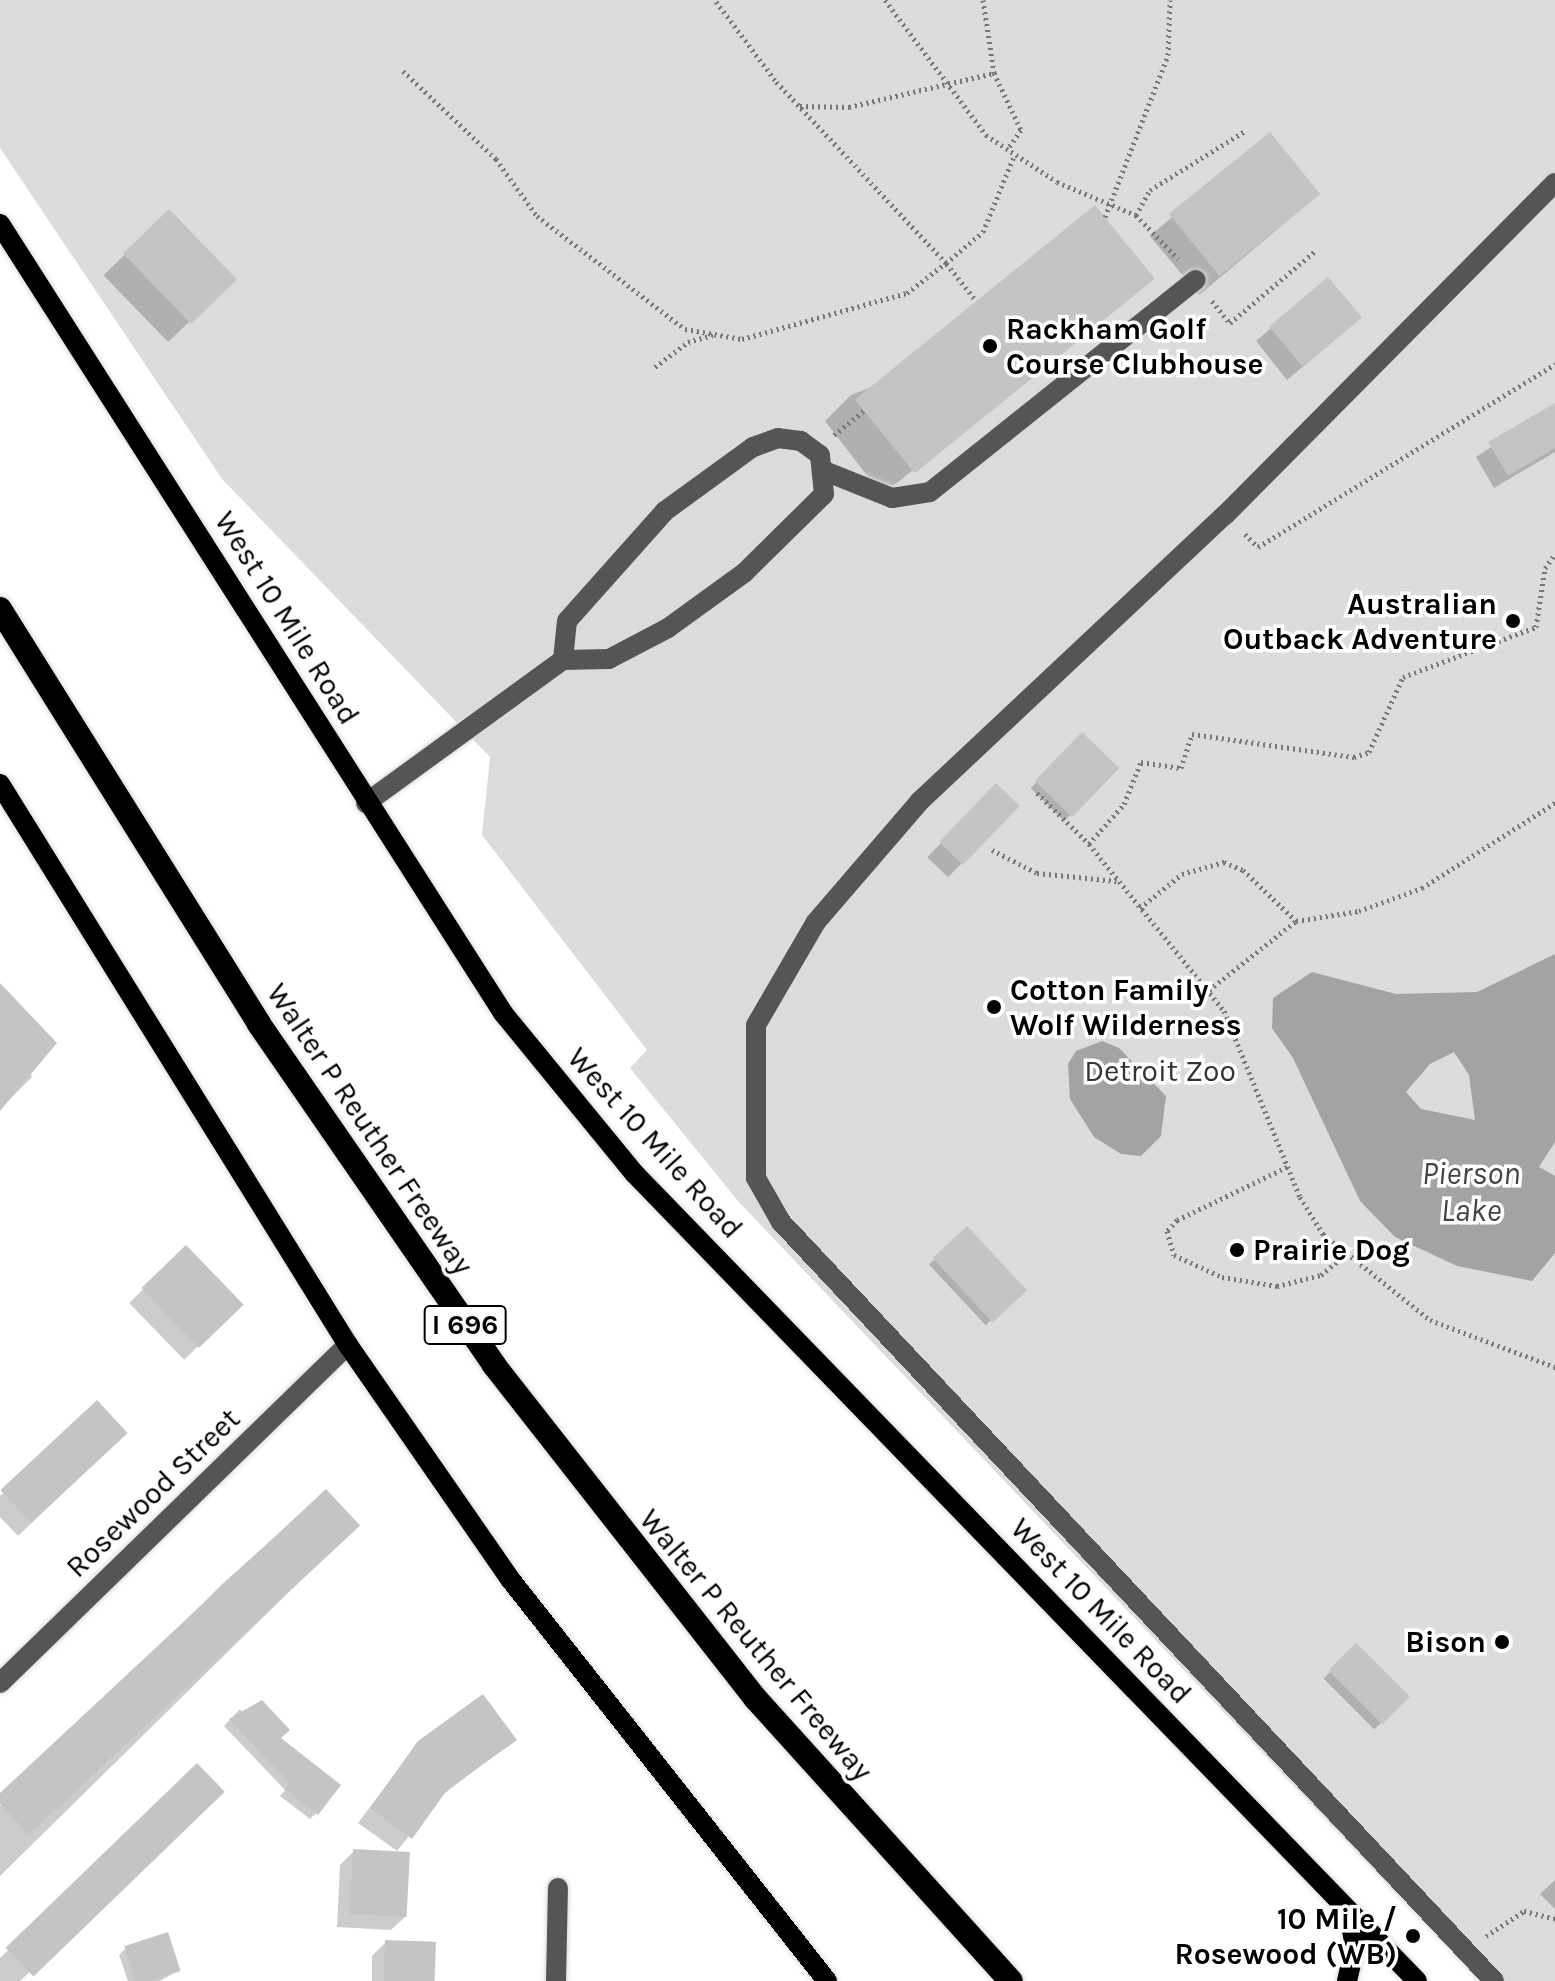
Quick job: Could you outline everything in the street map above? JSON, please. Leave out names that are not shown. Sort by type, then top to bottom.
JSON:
[{"type":"highway","name":"Walter P Reuther Freeway","points":[[0,609],[259,1024],[503,1377],[746,1687],[1011,1981]]},
{"type":"main road","name":"West 10 Mile Road","points":[[0,224],[366,803],[503,1013],[634,1173],[1417,1981]]},
{"type":"main road","points":[[0,784],[348,1345],[510,1579],[827,1981]]},
{"type":"main road","points":[[1347,1981],[1355,1955],[1349,1912]]},
{"type":"street","points":[[1494,1981],[797,1241],[756,1178],[756,1025],[816,922],[920,801],[1225,515],[1555,183]]},
{"type":"street","points":[[563,660],[567,621],[665,511],[753,447],[778,438],[801,441],[823,464],[892,498],[930,492],[1196,280]]},
{"type":"street","points":[[366,803],[563,660],[609,659],[668,628],[799,522],[824,494],[823,464]]},
{"type":"street","name":"Rosewood Street","points":[[0,1683],[348,1345]]},
{"type":"street","points":[[556,1981],[558,1888]]},
{"type":"path","points":[[715,0],[799,106],[946,263],[974,298]]},
{"type":"path","points":[[885,0],[945,85],[1007,150],[1136,215],[1196,280],[1230,323],[1314,252]]},
{"type":"path","points":[[983,0],[994,73],[1021,130],[1007,150]]},
{"type":"path","points":[[1105,217],[1107,202],[1168,55],[1170,0]]},
{"type":"path","points":[[403,71],[496,159],[537,216],[638,298],[685,329],[742,339],[907,293],[983,232],[1014,156]]},
{"type":"path","points":[[799,106],[849,107],[994,73]]},
{"type":"path","points":[[1136,215],[1150,190],[1245,131]]},
{"type":"path","points":[[655,367],[688,342],[714,335]]},
{"type":"path","points":[[1225,515],[1258,547],[1555,364]]},
{"type":"path","points":[[823,464],[864,411]]},
{"type":"path","points":[[1089,844],[1124,804],[1141,762],[1181,768],[1192,734],[1354,757],[1369,752],[1403,677],[1536,627],[1545,568],[1555,554]]},
{"type":"path","points":[[1037,793],[1089,844],[1209,990],[1300,1197],[1344,1256],[1430,1320],[1555,1367]]},
{"type":"path","points":[[1209,990],[1296,921],[1359,911],[1422,888],[1555,803]]},
{"type":"path","points":[[992,850],[1037,873],[1118,881]]},
{"type":"path","points":[[1140,908],[1182,874],[1224,862],[1243,870],[1296,921]]},
{"type":"path","points":[[1287,1167],[1177,1220],[1167,1231],[1174,1255],[1222,1277],[1277,1286],[1321,1275],[1344,1256]]},
{"type":"path","points":[[1468,1951],[1524,1911],[1555,1919]]},
{"type":"green space","name":"Detroit Zoo","points":[[0,0],[1555,0],[1555,1981],[1480,1981],[738,1201],[630,1068],[647,1050],[482,835],[490,757],[222,479],[0,148]]},
{"type":"water","name":"Pierson Lake","points":[[1555,954],[1555,1142],[1539,1167],[1555,1176],[1555,1253],[1532,1281],[1457,1266],[1395,1237],[1360,1201],[1293,1058],[1272,1028],[1273,998],[1312,972],[1396,994],[1477,992]],"holes":[[[1454,1052],[1469,1075],[1475,1120],[1421,1109],[1406,1092],[1430,1064]]]},
{"type":"water","points":[[1102,1041],[1119,1048],[1166,1096],[1161,1136],[1141,1156],[1121,1154],[1094,1137],[1070,1099],[1068,1064],[1076,1051]]},
{"type":"building","points":[[1270,132],[1320,194],[1219,276],[1169,214]]},
{"type":"building","name":"Rackham Golf Course Clubhouse","points":[[1095,205],[1155,279],[915,473],[855,399]]},
{"type":"building","points":[[169,209],[237,279],[191,324],[123,253]]},
{"type":"building","points":[[1328,277],[1362,318],[1303,367],[1269,326]]},
{"type":"building","points":[[1555,403],[1555,448],[1508,476],[1488,442]]},
{"type":"building","points":[[1082,732],[1119,768],[1072,817],[1035,781]]},
{"type":"building","points":[[996,783],[1020,806],[963,865],[939,842]]},
{"type":"building","points":[[0,983],[57,1043],[0,1111]]},
{"type":"building","points":[[967,1226],[1027,1290],[993,1322],[933,1258]]},
{"type":"building","points":[[186,1245],[244,1305],[199,1348],[141,1288]]},
{"type":"building","points":[[97,1400],[128,1433],[31,1523],[0,1490]]},
{"type":"building","points":[[326,1489],[360,1526],[29,1835],[0,1804],[0,1793]]},
{"type":"building","points":[[1356,1643],[1410,1697],[1382,1724],[1328,1671]]},
{"type":"building","points":[[483,1694],[517,1740],[447,1790],[412,1839],[370,1808],[418,1741]]},
{"type":"building","points":[[262,1700],[290,1730],[281,1738],[341,1785],[318,1815],[285,1789],[290,1783],[229,1719]]},
{"type":"building","points":[[197,1763],[225,1792],[33,1977],[6,1948]]},
{"type":"building","points":[[353,1849],[410,1852],[407,1917],[350,1914]]},
{"type":"building","points":[[168,1932],[181,1971],[150,1981],[136,1981],[124,1946]]},
{"type":"building","points":[[385,1940],[436,1942],[435,1981],[384,1981]]},
{"type":"place","name":"Rackham Golf Course Clubhouse","points":[[990,346]]},
{"type":"place","name":"Australian Outback Adventure","points":[[1513,621]]},
{"type":"place","name":"Cotton Family Wolf Wilderness","points":[[994,1007]]},
{"type":"place","name":"Prairie Dog","points":[[1237,1250]]},
{"type":"place","name":"Bison","points":[[1502,1642]]},
{"type":"place","name":"10 Mile / Rosewood (WB)","points":[[1413,1936]]}]
